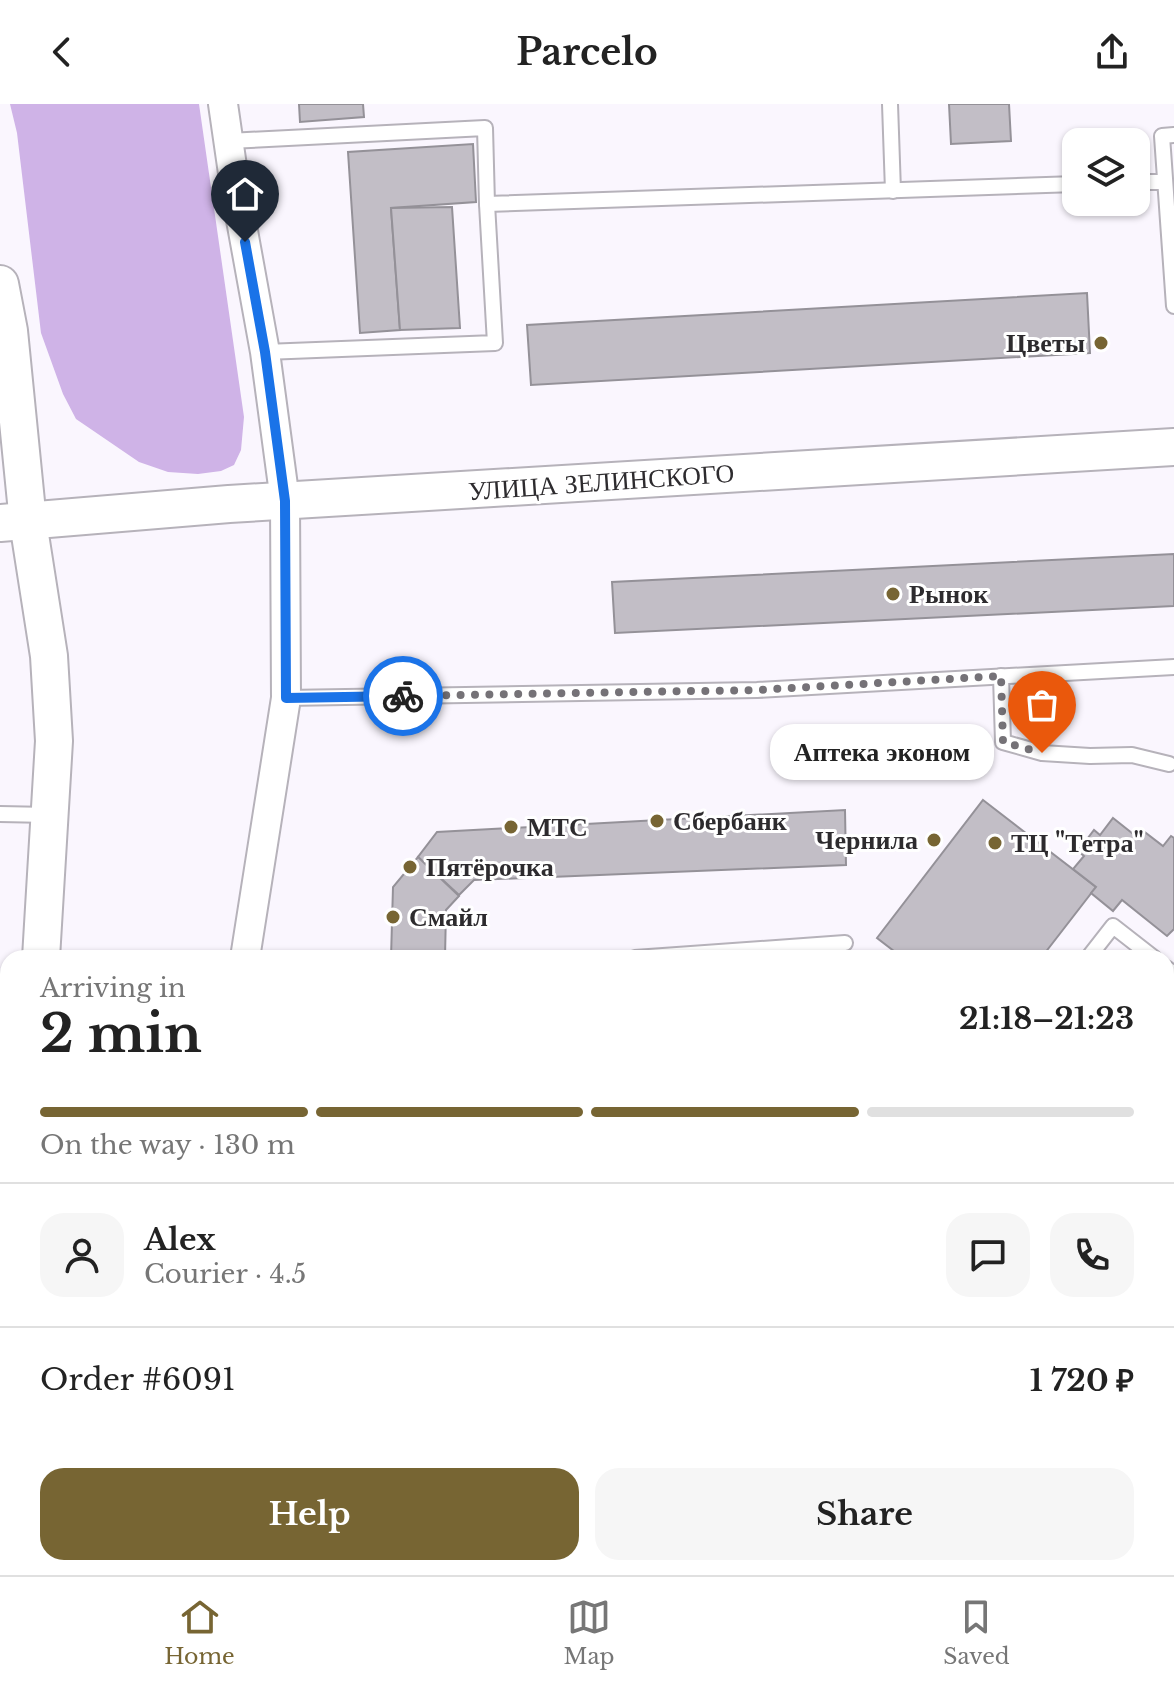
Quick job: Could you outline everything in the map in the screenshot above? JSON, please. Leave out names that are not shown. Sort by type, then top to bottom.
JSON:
[{"type":"street","points":[[223,104],[265,352],[285,501],[286,698],[246,950]]},
{"type":"street","points":[[0,284],[9,331],[14,522],[49,656],[54,741],[42,950]]},
{"type":"street","name":"УЛИЦА ЗЕЛИНСКОГО","points":[[14,522],[285,501],[1174,447]]},
{"type":"lane","points":[[890,104],[893,191]]},
{"type":"lane","points":[[229,141],[485,128],[495,343],[265,352]]},
{"type":"lane","points":[[1174,135],[1162,136],[1174,306]]},
{"type":"lane","points":[[1150,182],[1165,182]]},
{"type":"lane","points":[[487,204],[1062,185]]},
{"type":"lane","points":[[286,698],[757,690],[1174,667]]},
{"type":"lane","points":[[1001,676],[1003,742],[1042,753],[1132,755],[1169,764]]},
{"type":"lane","points":[[0,814],[50,815]]},
{"type":"lane","points":[[1094,950],[1113,926],[1144,950]]},
{"type":"lane","points":[[747,950],[845,943]]},
{"type":"shaded area","points":[[10,104],[199,104],[244,417],[241,450],[234,465],[221,471],[198,474],[168,472],[139,462],[76,419],[63,394],[41,333],[17,133]]},
{"type":"building","points":[[299,104],[363,104],[364,117],[300,122]]},
{"type":"building","points":[[949,104],[1009,104],[1011,141],[951,144]]},
{"type":"building","points":[[473,144],[476,202],[391,208],[400,330],[360,333],[348,152]]},
{"type":"building","points":[[452,207],[460,328],[400,330],[391,208]]},
{"type":"building","points":[[1087,293],[1090,353],[531,385],[527,325]]},
{"type":"building","name":"Рынок","points":[[1174,554],[1174,606],[615,633],[612,582]]},
{"type":"building","name":"ТЦ \"Тетра\"","points":[[983,800],[1096,887],[1047,950],[893,950],[877,938]]},
{"type":"building","points":[[845,810],[846,865],[474,880],[459,895],[418,857],[437,832]]},
{"type":"building","points":[[1113,818],[1137,837],[1142,830],[1163,846],[1171,836],[1174,838],[1174,929],[1167,936],[1122,900],[1113,911],[1091,893],[1096,887],[1073,869],[1084,856],[1078,851],[1094,830],[1100,835]]},
{"type":"building","points":[[418,857],[459,896],[446,910],[445,950],[391,950],[393,887]]},
{"type":"way so far","points":[[403,696],[757,690],[1001,676],[1003,742],[1042,753]]},
{"type":"place","name":"Цветы","points":[[1101,343]]},
{"type":"place","name":"Рынок","points":[[893,594]]},
{"type":"place","name":"Аптека эконом","points":[[1042,753]]},
{"type":"place","name":"Сбербанк","points":[[657,821]]},
{"type":"place","name":"МТС","points":[[511,827]]},
{"type":"place","name":"Чернила","points":[[934,840]]},
{"type":"place","name":"ТЦ \"Тетра\"","points":[[995,843]]},
{"type":"place","name":"Пятёрочка","points":[[410,867]]},
{"type":"place","name":"Смайл","points":[[393,917]]},
{"type":"route","points":[[245,242],[265,352],[285,501],[286,698],[403,696]]}]
